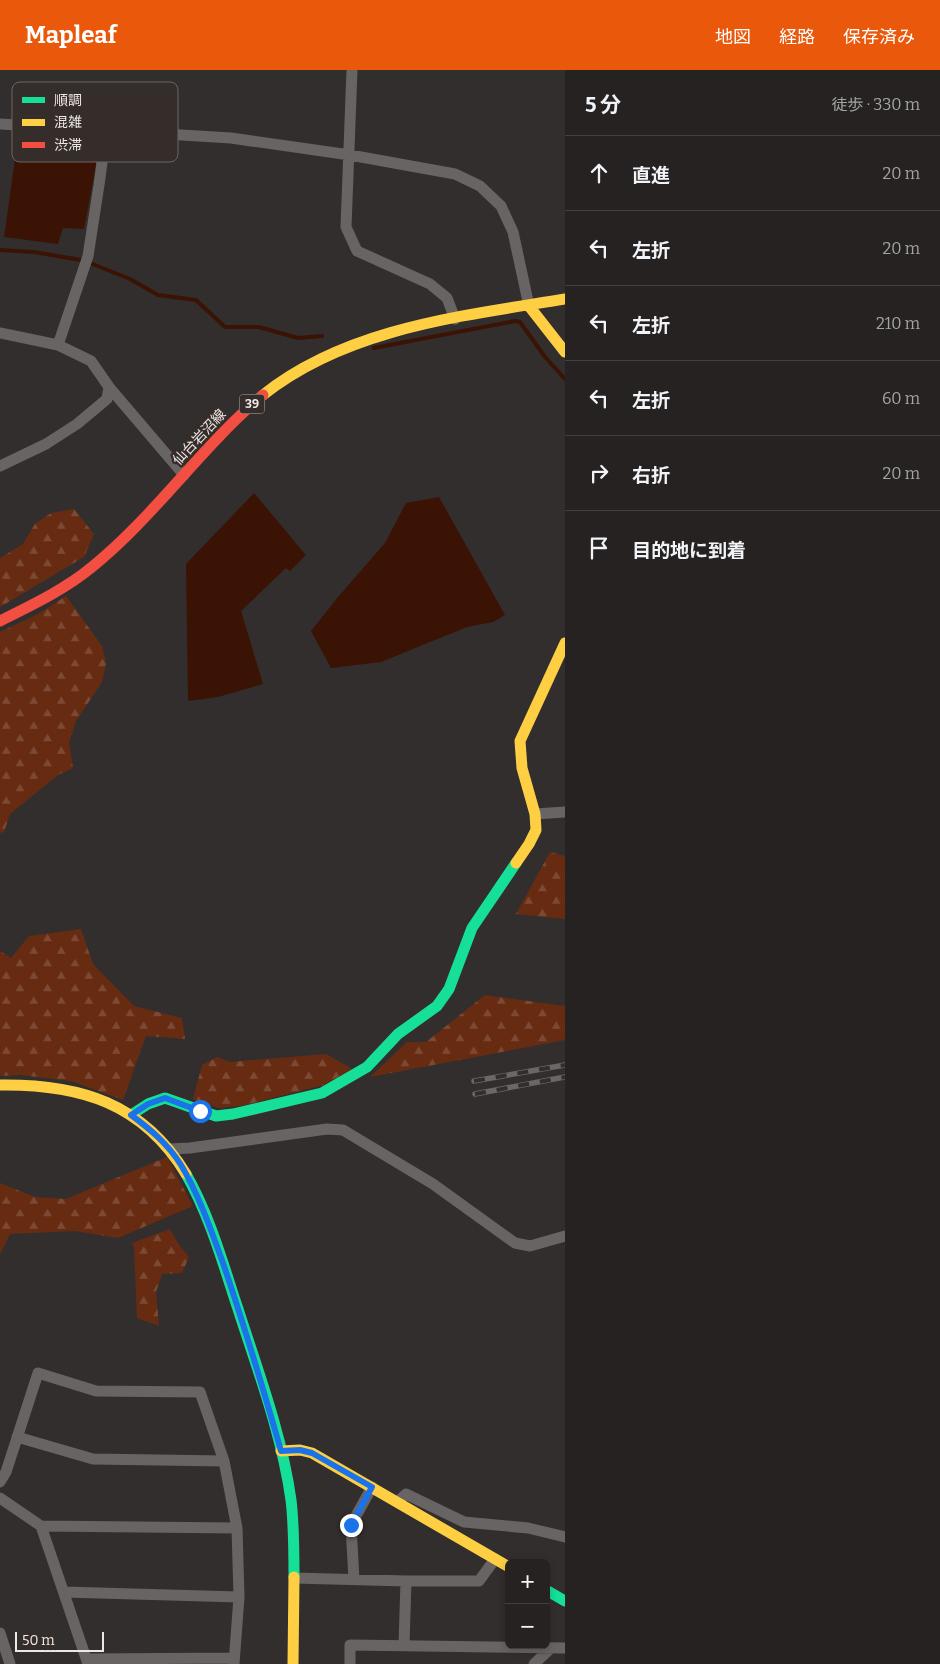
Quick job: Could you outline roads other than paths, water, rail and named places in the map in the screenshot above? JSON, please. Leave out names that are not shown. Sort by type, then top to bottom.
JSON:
[{"type":"street","points":[[352,70],[346,227],[357,251],[430,284],[447,298],[456,319]]},
{"type":"street","points":[[178,135],[230,138],[350,155],[455,174],[480,186],[501,206],[513,232],[529,306],[565,352]]},
{"type":"street","points":[[58,345],[88,256],[102,162]]},
{"type":"street","name":"仙台岩沼線","points":[[0,621],[76,579],[132,530],[251,405],[282,381],[310,364],[360,342],[384,335],[456,319],[565,299]]},
{"type":"street","points":[[0,333],[58,345],[91,361],[109,387],[184,475]]},
{"type":"street","points":[[0,466],[46,444],[77,424],[107,399],[109,387]]},
{"type":"street","points":[[131,1115],[148,1104],[165,1098],[216,1116],[233,1114],[322,1093],[367,1067],[398,1034],[437,1006],[449,989],[472,928],[529,844],[536,830],[535,814],[522,768],[520,741],[565,643]]},
{"type":"street","points":[[535,814],[565,812]]},
{"type":"street","points":[[0,1085],[40,1085],[95,1098],[131,1115],[154,1132],[170,1149],[181,1165],[208,1221],[248,1340],[281,1451],[291,1501],[294,1547],[293,1664]]},
{"type":"street","points":[[170,1149],[327,1129],[343,1130],[433,1184],[515,1243],[530,1246],[565,1236]]},
{"type":"street","points":[[0,1482],[6,1472],[38,1373],[96,1390],[200,1392],[224,1461],[237,1528],[239,1597],[234,1661],[87,1662],[41,1526]]},
{"type":"street","points":[[17,1437],[93,1459],[224,1461]]},
{"type":"street","points":[[281,1451],[300,1450],[312,1453],[505,1565]]},
{"type":"street","points":[[354,1580],[351,1525],[372,1487]]},
{"type":"street","points":[[397,1502],[406,1494],[464,1522],[477,1525],[528,1528],[565,1537]]},
{"type":"street","points":[[0,1498],[41,1526],[237,1528]]},
{"type":"street","points":[[294,1578],[479,1581],[495,1559]]},
{"type":"street","points":[[404,1645],[406,1581]]},
{"type":"street","points":[[64,1592],[239,1597]]},
{"type":"street","points":[[550,1592],[565,1601]]},
{"type":"street","points":[[0,1633],[10,1664]]},
{"type":"street","points":[[350,1664],[350,1645],[565,1648]]},
{"type":"street","points":[[534,1664],[551,1648]]},
{"type":"waterway","points":[[0,250],[34,252],[81,260]]},
{"type":"waterway","points":[[90,263],[130,279],[158,295],[196,300],[225,327],[259,327],[298,338],[322,336]]},
{"type":"waterway","points":[[374,348],[515,321],[520,322],[545,357],[565,379]]},
{"type":"railway","points":[[474,1081],[565,1065]]},
{"type":"railway","points":[[475,1094],[565,1077]]}]
